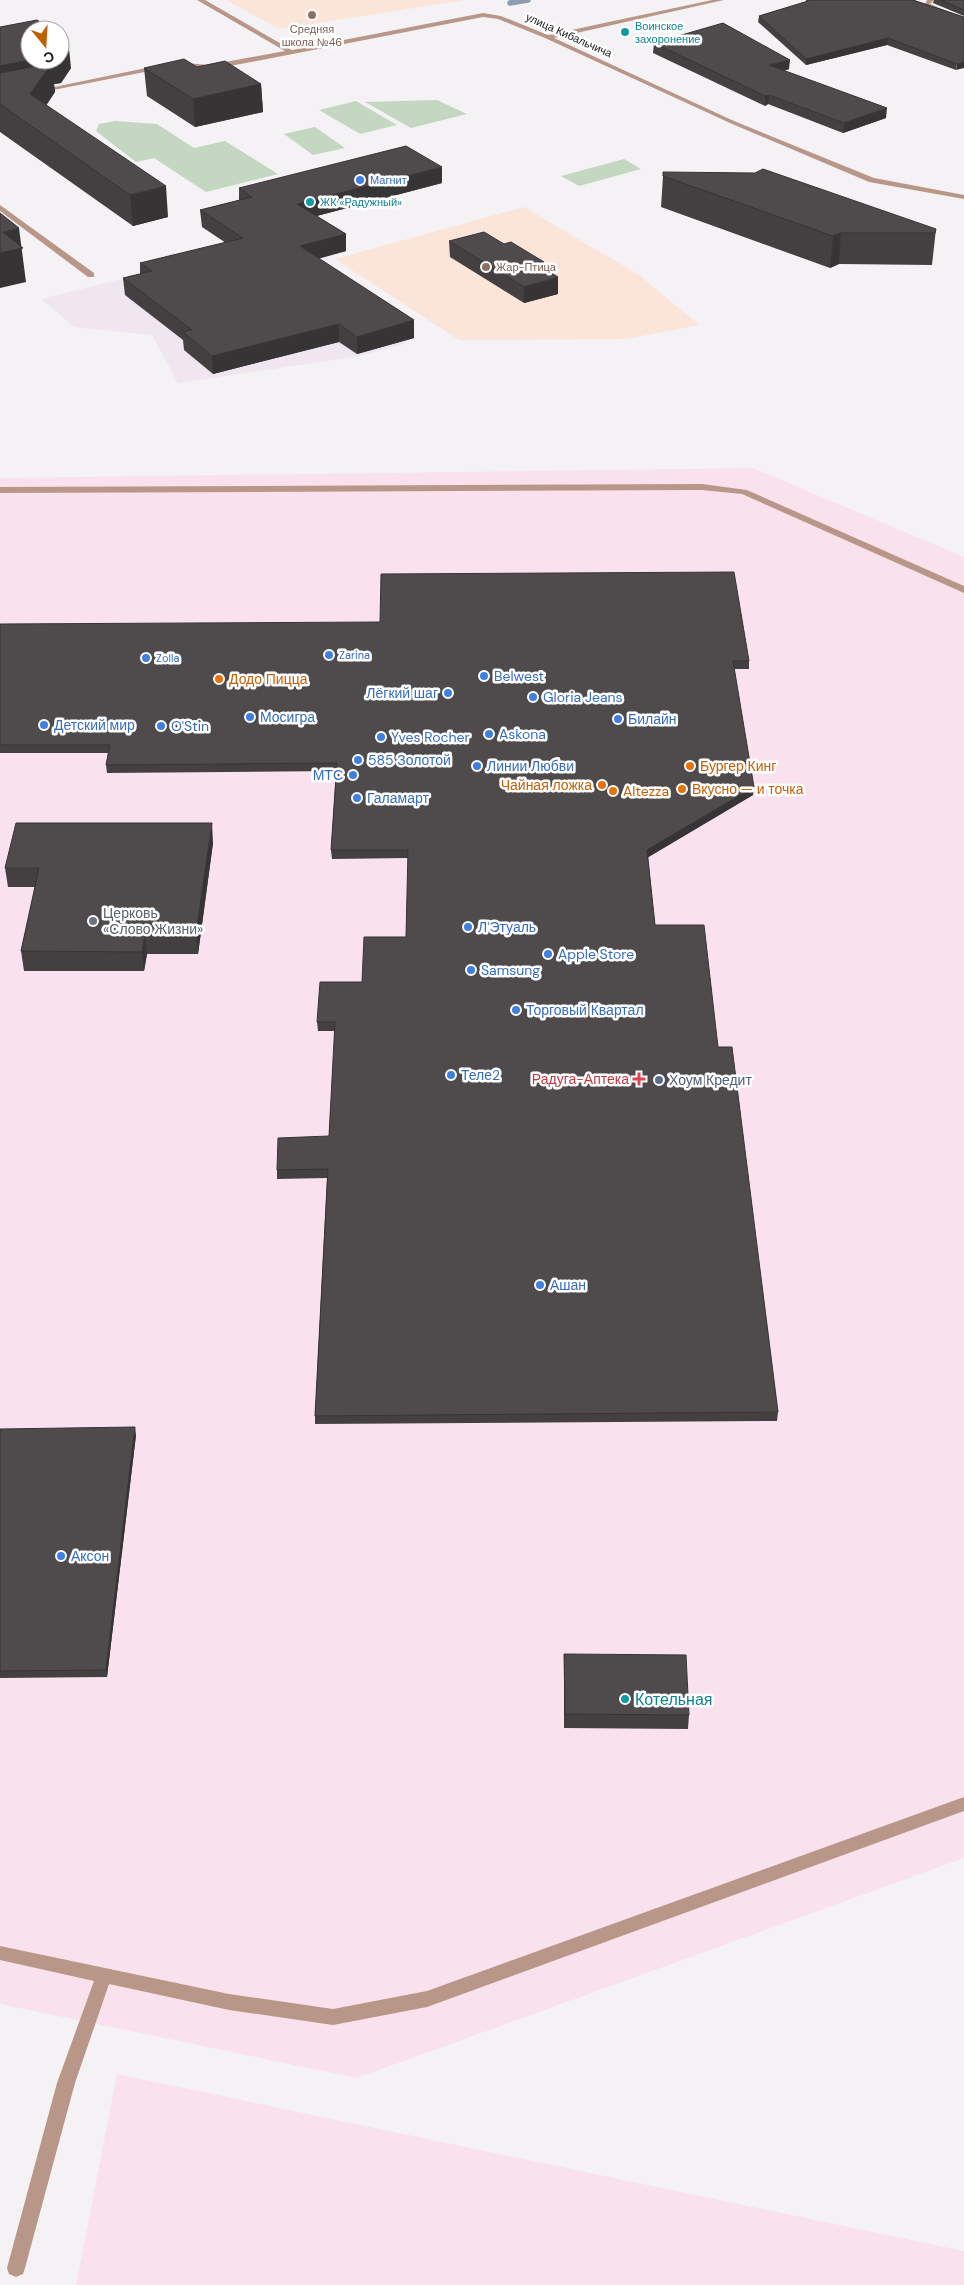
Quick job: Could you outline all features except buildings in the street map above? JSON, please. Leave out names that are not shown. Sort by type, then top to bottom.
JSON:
[{"type":"street","points":[[200,0],[292,53]]},
{"type":"street","points":[[547,37],[721,0]]},
{"type":"street","points":[[925,3],[964,20]]},
{"type":"street","name":"улица Кибальчича","points":[[29,93],[175,64],[209,67],[225,65],[483,15],[499,17],[547,37],[732,122],[872,180],[964,197]]},
{"type":"street","points":[[0,207],[91,275]]},
{"type":"street","points":[[0,490],[702,487],[744,492],[964,590]]},
{"type":"street","points":[[0,1952],[229,2002],[333,2017],[427,1999],[964,1804]]},
{"type":"street","points":[[16,2268],[66,2083],[104,1975]]},
{"type":"shaded area","name":"Средняя школа №46","points":[[226,0],[465,0],[279,29]]},
{"type":"shaded area","name":"Жар-Птица","points":[[524,207],[639,275],[699,325],[626,339],[459,340],[335,259]]},
{"type":"shaded area","points":[[298,262],[414,338],[401,345],[360,356],[178,383],[152,335],[74,327],[41,299],[122,279],[199,294]]},
{"type":"shaded area","points":[[753,468],[964,557],[964,1858],[357,2078],[0,2004],[0,478]]},
{"type":"shaded area","points":[[117,2074],[964,2251],[964,2285],[76,2285]]},
{"type":"green space","points":[[437,100],[467,114],[411,128],[365,102]]},
{"type":"green space","points":[[356,101],[397,125],[360,134],[319,110]]},
{"type":"green space","points":[[115,121],[157,124],[194,148],[225,141],[278,174],[206,192],[154,158],[136,162],[96,131],[99,124]]},
{"type":"green space","points":[[315,127],[345,148],[313,155],[284,134]]},
{"type":"green space","points":[[624,159],[641,169],[579,186],[561,176]]},
{"type":"waterway","points":[[510,3],[528,0]]},
{"type":"place","name":"Средняя школа №46","points":[[312,15]]},
{"type":"place","name":"Воинское захоронение","points":[[625,32]]},
{"type":"place","name":"Магнит","points":[[360,180]]},
{"type":"place","name":"ЖК «Радужный»","points":[[310,202]]},
{"type":"place","name":"Жар-Птица","points":[[486,267]]},
{"type":"place","name":"Zarina","points":[[329,655]]},
{"type":"place","name":"Zolla","points":[[146,658]]},
{"type":"place","name":"Belwest","points":[[484,676]]},
{"type":"place","name":"Додо Пицца","points":[[219,679]]},
{"type":"place","name":"Лёгкий шаг","points":[[448,693]]},
{"type":"place","name":"Gloria Jeans","points":[[533,697]]},
{"type":"place","name":"Мосигра","points":[[250,717]]},
{"type":"place","name":"Билайн","points":[[618,719]]},
{"type":"place","name":"Детский мир","points":[[44,725]]},
{"type":"place","name":"O'Stin","points":[[161,726]]},
{"type":"place","name":"Askona","points":[[489,734]]},
{"type":"place","name":"Yves Rocher","points":[[381,737]]},
{"type":"place","name":"585 Золотой","points":[[358,760]]},
{"type":"place","name":"Линии Любви","points":[[477,766]]},
{"type":"place","name":"Бургер Кинг","points":[[690,766]]},
{"type":"place","name":"МТС","points":[[353,775]]},
{"type":"place","name":"Чайная ложка","points":[[602,785]]},
{"type":"place","name":"Вкусно — и точка","points":[[682,789]]},
{"type":"place","name":"Altezza","points":[[613,791]]},
{"type":"place","name":"Галамарт","points":[[357,798]]},
{"type":"place","name":"Церковь «Слово Жизни»","points":[[93,921]]},
{"type":"place","name":"Л'Этуаль","points":[[468,927]]},
{"type":"place","name":"Apple Store","points":[[548,954]]},
{"type":"place","name":"Samsung","points":[[471,970]]},
{"type":"place","name":"Торговый Квартал","points":[[516,1010]]},
{"type":"place","name":"Теле2","points":[[451,1075]]},
{"type":"place","name":"Радуга-Аптека","points":[[639,1079]]},
{"type":"place","name":"Хоум Кредит","points":[[659,1080]]},
{"type":"place","name":"Ашан","points":[[540,1285]]},
{"type":"place","name":"Аксон","points":[[61,1556]]},
{"type":"place","name":"Котельная","points":[[625,1699]]}]
